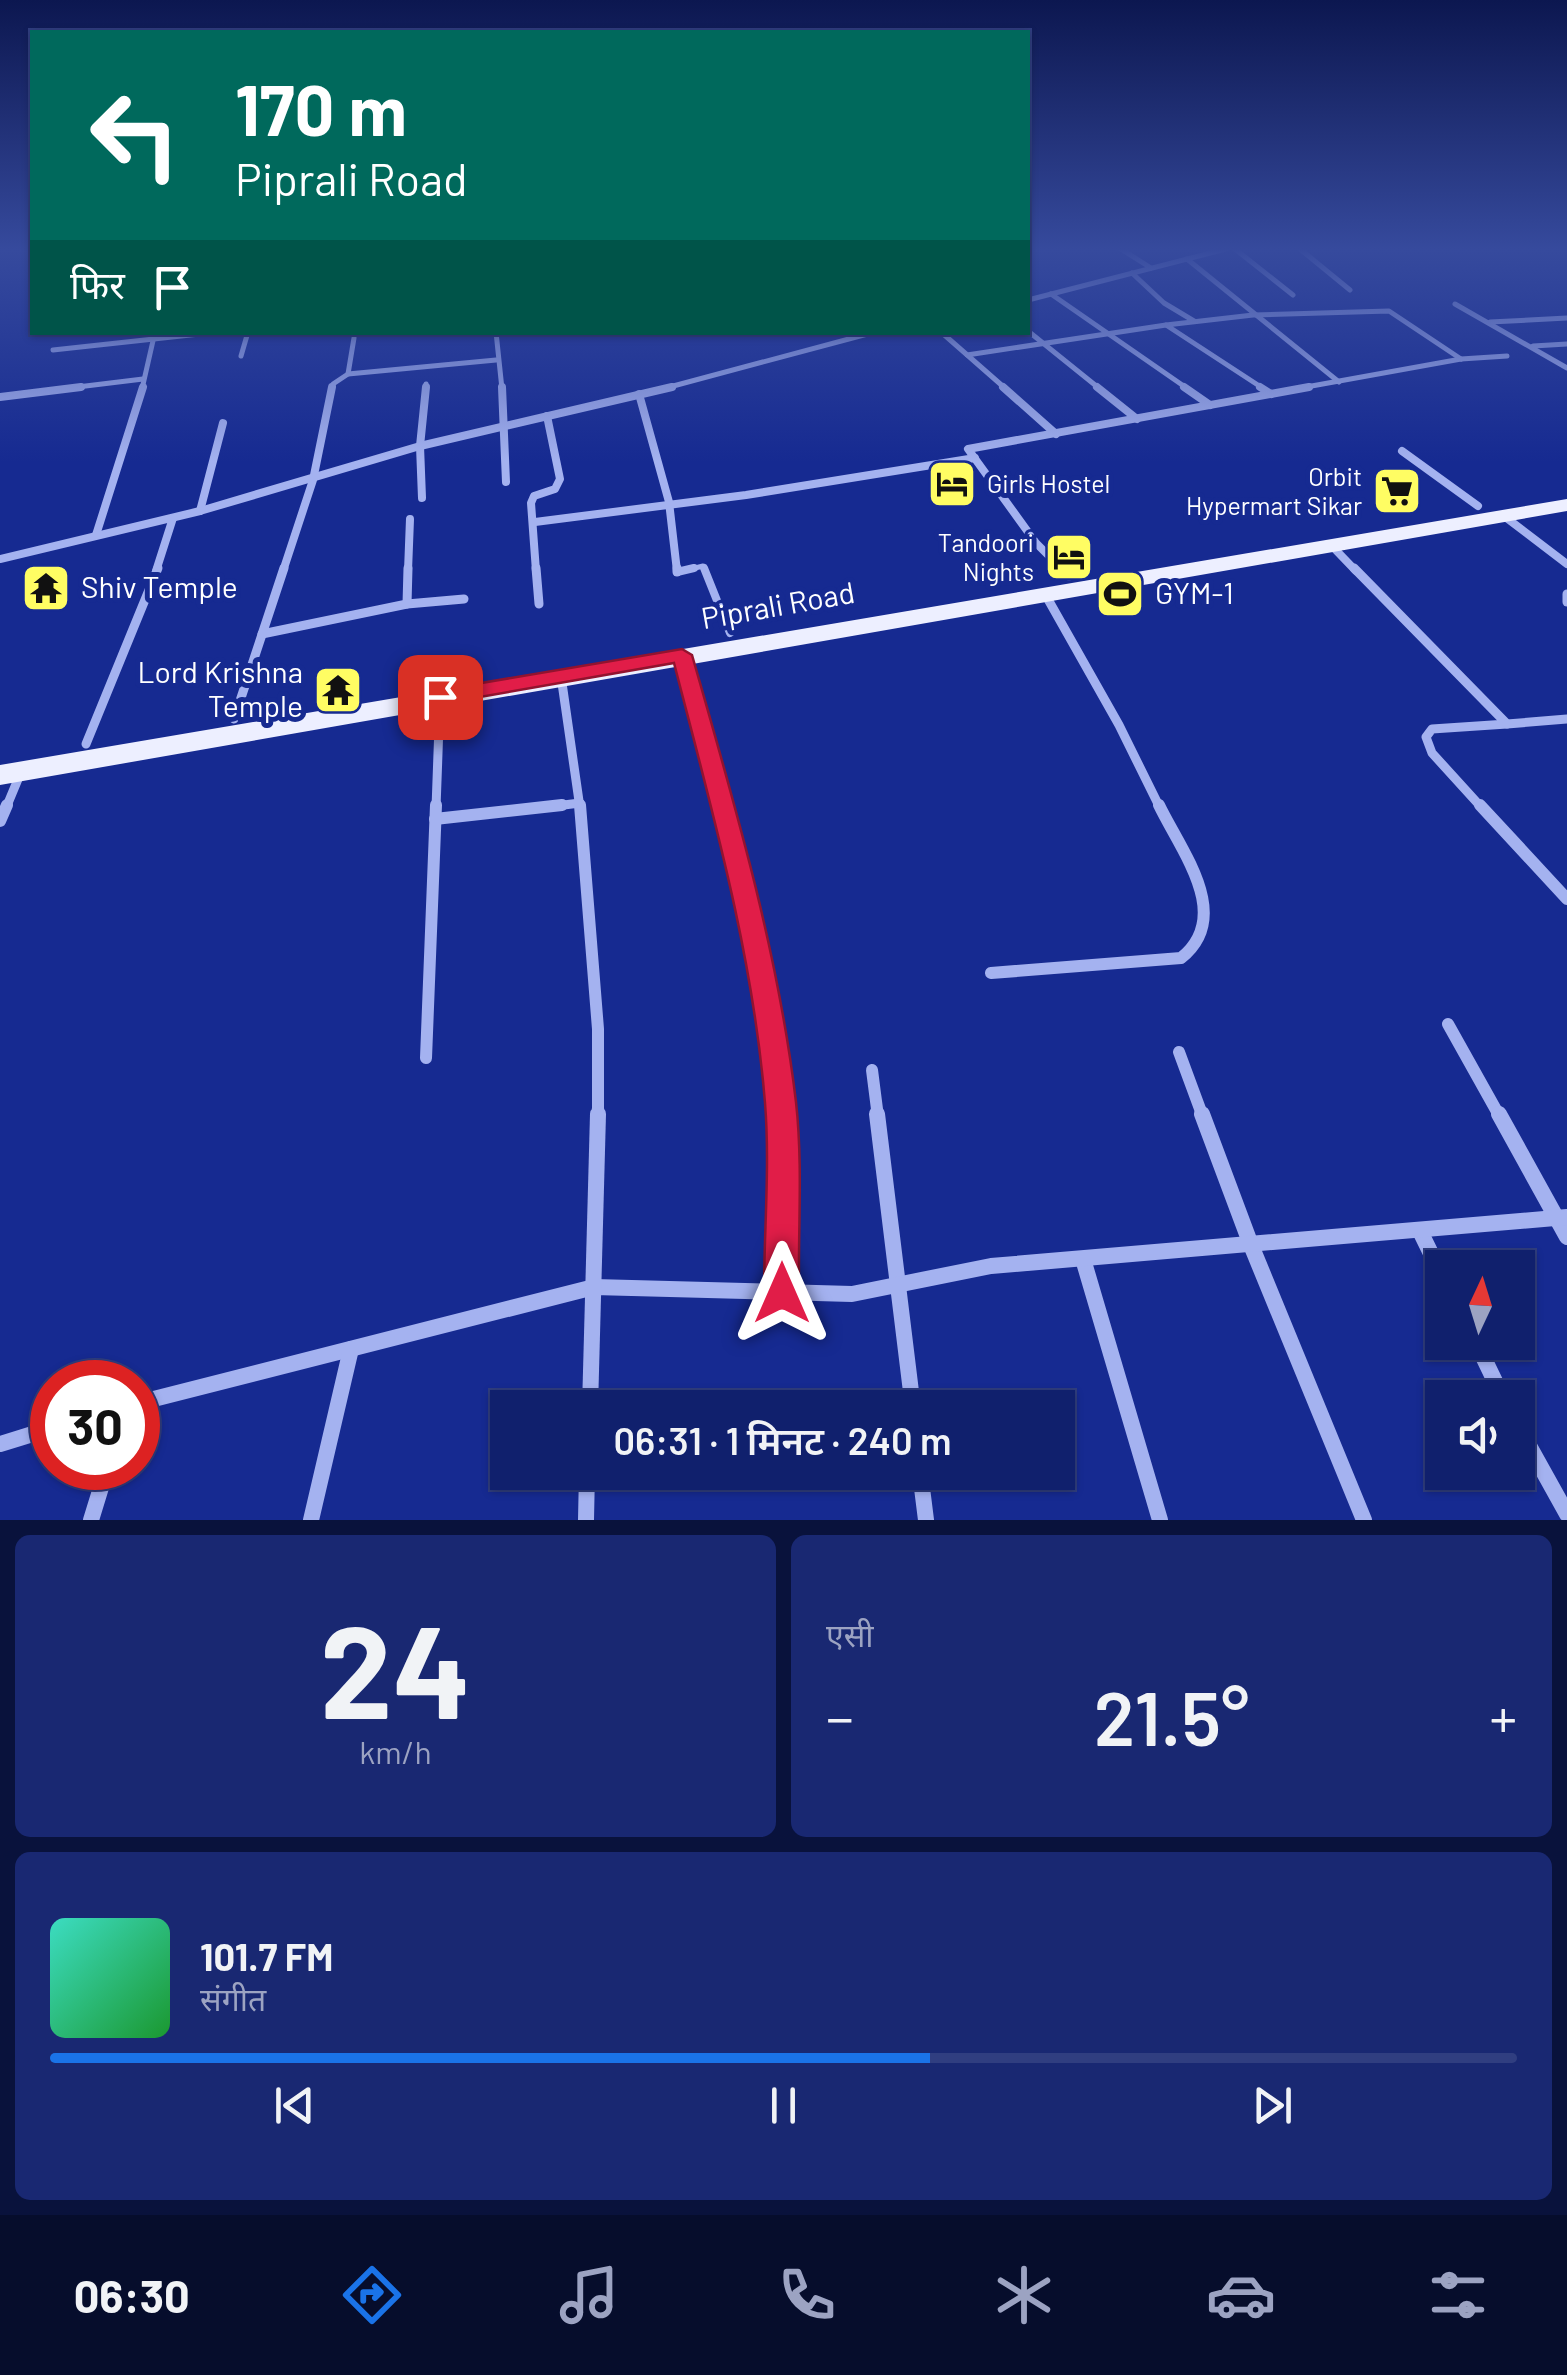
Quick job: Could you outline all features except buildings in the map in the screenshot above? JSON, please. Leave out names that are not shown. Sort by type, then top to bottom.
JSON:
[{"type":"main road","points":[[7,769],[86,744],[1567,492]]},
{"type":"main road","name":"Piprali Road","points":[[7,769],[1567,505]]},
{"type":"street","points":[[1089,320],[1210,406]]},
{"type":"street","points":[[1191,320],[1195,322]]},
{"type":"street","points":[[968,355],[1210,320]]},
{"type":"street","points":[[1261,320],[1339,382]]},
{"type":"street","points":[[1404,320],[1461,359]]},
{"type":"street","points":[[1485,320],[1567,368]]},
{"type":"street","points":[[1489,322],[1529,320]]},
{"type":"street","points":[[1166,326],[1271,394]]},
{"type":"street","points":[[1030,334],[1137,419]]},
{"type":"street","points":[[241,356],[247,335]]},
{"type":"street","points":[[496,335],[506,426],[506,482]]},
{"type":"street","points":[[0,559],[174,518],[420,446],[864,335]]},
{"type":"street","points":[[945,335],[1056,434]]},
{"type":"street","points":[[53,350],[154,336],[96,536]]},
{"type":"street","points":[[348,374],[354,338]]},
{"type":"street","points":[[1532,346],[1567,344]]},
{"type":"street","points":[[1069,576],[1044,552],[968,449],[1461,359],[1507,356]]},
{"type":"street","points":[[234,719],[313,480],[333,384],[348,374],[496,360]]},
{"type":"street","points":[[0,397],[144,379]]},
{"type":"street","points":[[422,498],[420,446],[426,384]]},
{"type":"street","points":[[639,394],[667,476],[677,572]]},
{"type":"street","points":[[539,604],[531,503],[534,496],[555,489],[560,479],[547,416]]},
{"type":"street","points":[[200,510],[223,424]]},
{"type":"street","points":[[1402,451],[1478,506]]},
{"type":"street","points":[[534,522],[672,506],[975,458]]},
{"type":"street","points":[[1504,516],[1567,564]]},
{"type":"street","points":[[86,744],[174,518]]},
{"type":"street","points":[[407,604],[410,520]]},
{"type":"street","points":[[1330,545],[1506,724]]},
{"type":"street","points":[[992,973],[1182,958],[1201,944],[1206,922],[1206,901],[1189,866],[1119,725],[1045,594]]},
{"type":"street","points":[[1567,594],[1567,602]]},
{"type":"street","points":[[262,634],[407,604],[464,599]]},
{"type":"street","points":[[682,655],[725,813],[765,1001],[780,1105],[782,1293]]},
{"type":"street","points":[[561,676],[580,803],[598,1029],[591,1390]]},
{"type":"street","points":[[426,1058],[440,697]]},
{"type":"street","points":[[1567,719],[1432,730],[1426,737],[1432,753],[1567,899]]},
{"type":"street","points":[[0,821],[7,769]]},
{"type":"street","points":[[435,819],[580,803]]},
{"type":"street","points":[[1448,1024],[1561,1218],[1567,1237]]},
{"type":"street","points":[[1179,1052],[1251,1245],[1364,1520]]},
{"type":"street","points":[[872,1070],[911,1390]]},
{"type":"street","points":[[160,1397],[594,1288],[852,1294],[992,1266],[1561,1218]]},
{"type":"street","points":[[1420,1231],[1429,1250]]},
{"type":"street","points":[[1083,1259],[1160,1520]]},
{"type":"street","points":[[311,1520],[351,1349]]},
{"type":"street","points":[[0,1444],[30,1435]]},
{"type":"street","points":[[1535,1457],[1567,1514]]},
{"type":"street","points":[[91,1520],[100,1490]]},
{"type":"street","points":[[586,1520],[587,1490]]},
{"type":"street","points":[[922,1490],[926,1520]]},
{"type":"lane","points":[[677,572],[702,566],[730,633]]},
{"type":"place","name":"Girls Hostel","points":[[952,484]]},
{"type":"place","name":"Orbit Hypermart Sikar","points":[[1397,491]]},
{"type":"place","name":"Tandoori Nights","points":[[1069,557]]},
{"type":"place","name":"Shiv Temple","points":[[46,588]]},
{"type":"place","name":"GYM-1","points":[[1120,594]]},
{"type":"place","name":"Lord Krishna Temple","points":[[338,690]]},
{"type":"route","points":[[440,697],[682,655],[725,813],[762,984],[780,1105],[782,1293]]}]
